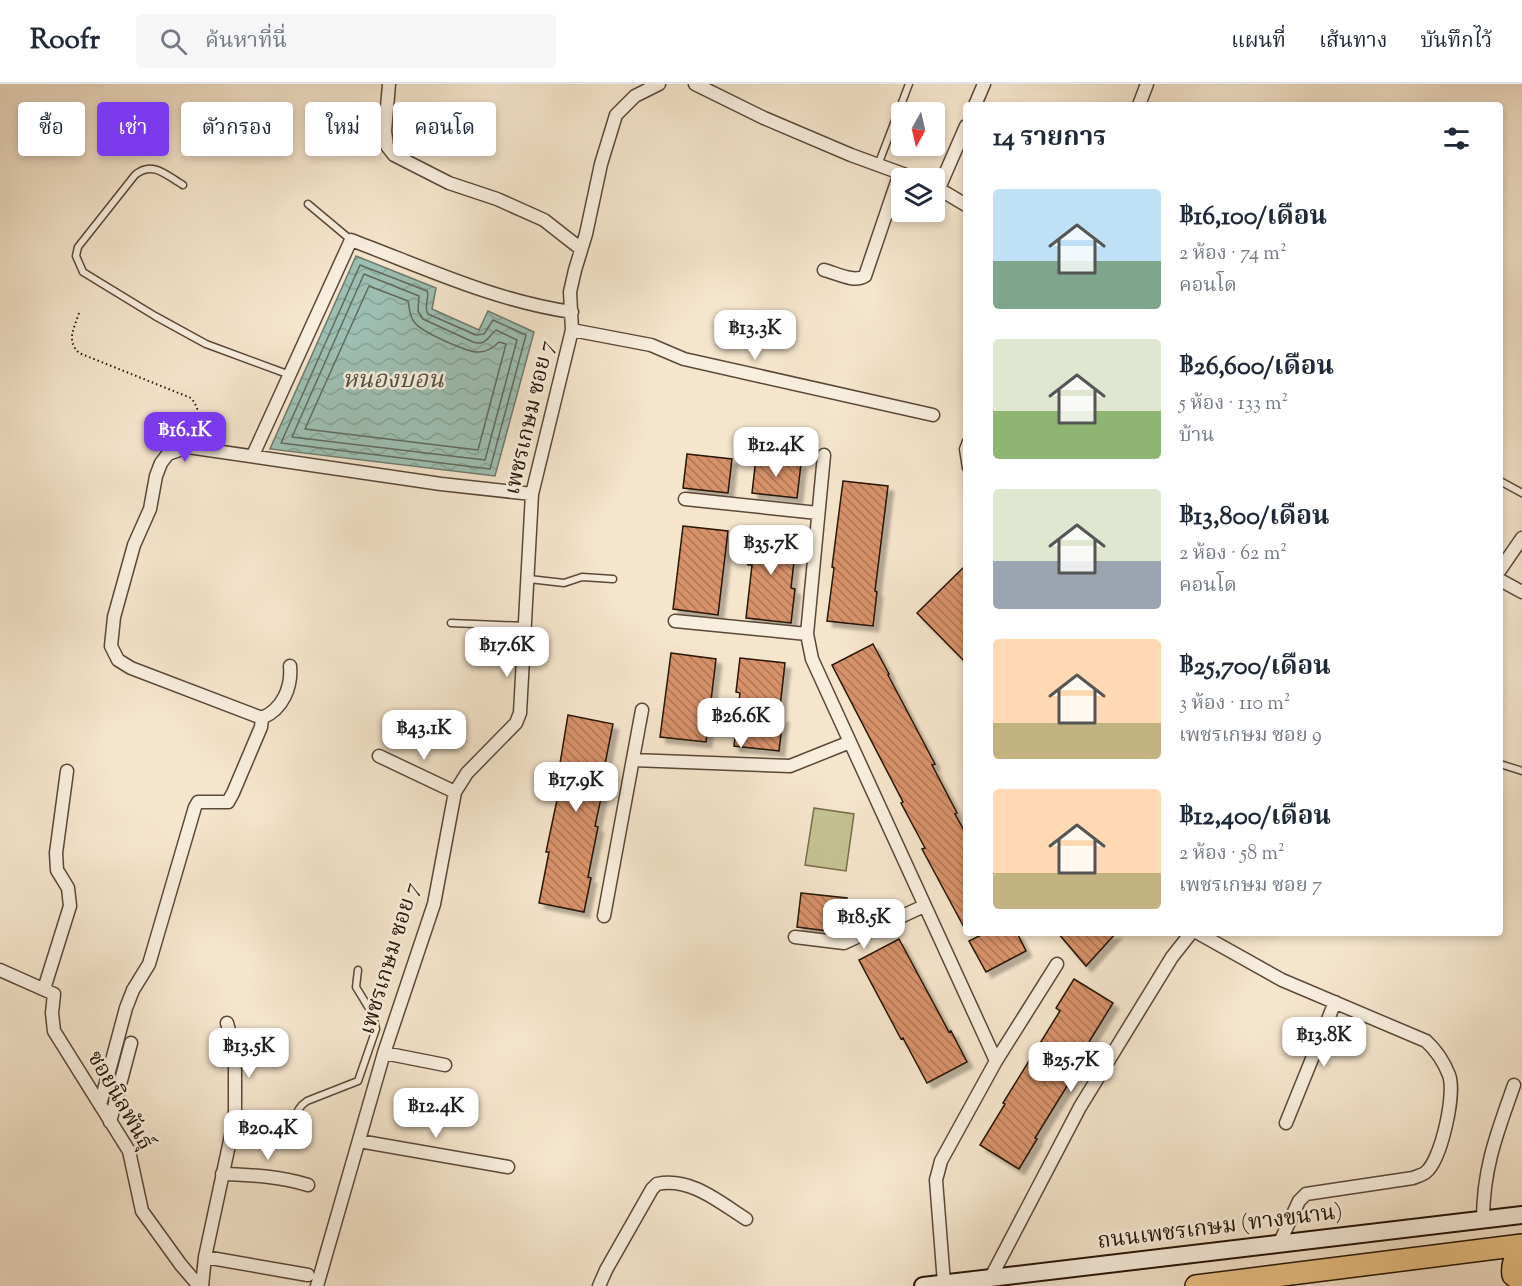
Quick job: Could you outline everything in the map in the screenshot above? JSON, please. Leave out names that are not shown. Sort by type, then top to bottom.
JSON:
[{"type":"highway","points":[[1522,1245],[1514,1260],[1512,1271],[1513,1275],[1522,1282]]},
{"type":"highway","points":[[1196,1286],[1522,1245]]},
{"type":"main road","name":"ถนนเพชรเกษม (ทางขนาน)","points":[[923,1286],[1522,1215]]},
{"type":"street","points":[[389,84],[385,131],[387,146],[394,155],[450,183],[497,199],[544,220],[581,249]]},
{"type":"street","name":"เพชรเกษม ซอย 7","points":[[316,1286],[384,1053],[434,904],[455,792],[467,773],[516,723],[522,700],[532,494],[572,330],[570,292],[601,164],[616,115],[635,96],[659,84]]},
{"type":"street","points":[[695,84],[764,118],[891,170]]},
{"type":"street","points":[[976,102],[984,84]]},
{"type":"street","points":[[1140,102],[1147,84]]},
{"type":"street","points":[[945,170],[963,132]]},
{"type":"street","points":[[945,192],[963,203]]},
{"type":"street","points":[[824,270],[855,279],[865,276],[891,199]]},
{"type":"street","points":[[252,455],[351,240],[489,292],[540,307],[572,312]]},
{"type":"street","points":[[572,330],[651,345],[684,359],[933,415]]},
{"type":"street","points":[[290,666],[291,679],[282,702],[272,713],[262,718],[123,664],[114,654],[111,645],[114,617],[134,545],[150,509],[156,476],[161,463],[168,454],[188,447],[430,483],[532,494]]},
{"type":"street","points":[[824,455],[807,634],[812,659],[996,1061]]},
{"type":"street","points":[[685,499],[819,513]]},
{"type":"street","points":[[1503,566],[1522,538]]},
{"type":"street","points":[[1503,582],[1522,592]]},
{"type":"street","points":[[675,621],[807,634]]},
{"type":"street","points":[[604,916],[642,710]]},
{"type":"street","points":[[100,1106],[126,1008],[133,990],[149,964],[195,807],[198,802],[228,802],[261,727],[262,718]]},
{"type":"street","points":[[633,760],[790,766],[850,742]]},
{"type":"street","points":[[379,756],[455,792]]},
{"type":"street","name":"ซอยนิลพันธุ์","points":[[67,771],[56,853],[57,870],[68,888],[70,906],[49,992],[54,1031],[129,1151],[142,1210],[180,1265],[200,1286]]},
{"type":"street","points":[[795,937],[844,943],[924,906]]},
{"type":"street","points":[[990,1278],[1080,1107],[1172,957],[1189,936]]},
{"type":"street","points":[[1203,936],[1282,980],[1426,1041],[1438,1052],[1450,1077],[1450,1110],[1433,1162],[1425,1173],[1413,1178],[1306,1194],[1299,1201],[1279,1244]]},
{"type":"street","points":[[944,1283],[936,1180],[941,1161],[996,1061],[1057,964]]},
{"type":"street","points":[[0,969],[49,992]]},
{"type":"street","points":[[1286,1123],[1335,1002]]},
{"type":"street","points":[[200,1286],[235,1117],[235,1052],[227,1023]]},
{"type":"street","points":[[110,1122],[131,1042]]},
{"type":"street","points":[[384,1053],[445,1065]]},
{"type":"street","points":[[1484,1220],[1483,1191],[1486,1171],[1514,1085]]},
{"type":"street","points":[[358,1141],[508,1167]]},
{"type":"street","points":[[222,1174],[258,1175],[289,1179],[308,1185]]},
{"type":"street","points":[[599,1286],[625,1235],[657,1184],[680,1183],[699,1190],[718,1199],[746,1219]]},
{"type":"street","points":[[205,1257],[308,1275]]},
{"type":"lane","points":[[878,165],[909,84]]},
{"type":"lane","points":[[183,185],[157,170],[148,168],[142,169],[135,175],[78,247],[76,256],[83,272],[206,344],[290,375]]},
{"type":"lane","points":[[308,204],[351,240]]},
{"type":"lane","points":[[1503,483],[1522,493]]},
{"type":"lane","points":[[529,579],[564,583],[582,577],[612,579]]},
{"type":"lane","points":[[451,622],[526,626]]},
{"type":"lane","points":[[1503,765],[1522,771]]},
{"type":"lane","points":[[231,1136],[266,1138],[284,1134],[289,1130],[299,1106],[358,1081],[376,1029],[373,1015],[356,987],[358,970]]},
{"type":"path","points":[[79,313],[71,340],[72,346],[79,353],[191,398],[197,405],[199,415],[197,448]]},
{"type":"shaded area","points":[[814,808],[854,814],[846,871],[805,865]]},
{"type":"water","name":"หนองบอน","points":[[356,256],[436,288],[432,309],[479,330],[488,311],[534,332],[495,476],[270,449]]},
{"type":"building","points":[[687,454],[732,459],[728,493],[683,488]]},
{"type":"building","points":[[756,458],[801,464],[797,498],[752,493]]},
{"type":"building","points":[[843,481],[888,486],[873,626],[827,621]]},
{"type":"building","points":[[683,526],[728,531],[718,615],[673,609]]},
{"type":"building","points":[[751,530],[797,535],[791,588],[795,589],[791,623],[746,618],[752,565],[748,565]]},
{"type":"building","points":[[963,568],[963,660],[917,613]]},
{"type":"building","points":[[873,644],[935,764],[932,765],[963,829],[963,925],[922,849],[925,848],[901,803],[903,802],[832,665]]},
{"type":"building","points":[[671,653],[716,659],[706,742],[660,737]]},
{"type":"building","points":[[740,658],[785,663],[779,716],[783,717],[779,751],[734,746],[740,693],[736,692]]},
{"type":"building","points":[[568,715],[613,724],[603,774],[606,775],[595,826],[598,827],[584,912],[539,903],[549,852],[546,852],[557,800],[554,800]]},
{"type":"building","points":[[801,893],[847,898],[843,933],[797,927]]},
{"type":"building","points":[[979,936],[1018,936],[1026,951],[986,972],[969,941]]},
{"type":"building","points":[[1061,936],[1113,936],[1086,966]]},
{"type":"building","points":[[899,939],[967,1062],[927,1083],[859,960]]},
{"type":"building","points":[[1074,979],[1113,1003],[1084,1050],[1088,1052],[1035,1138],[1037,1139],[1019,1169],[980,1145],[1060,1011],[1056,1008]]}]
